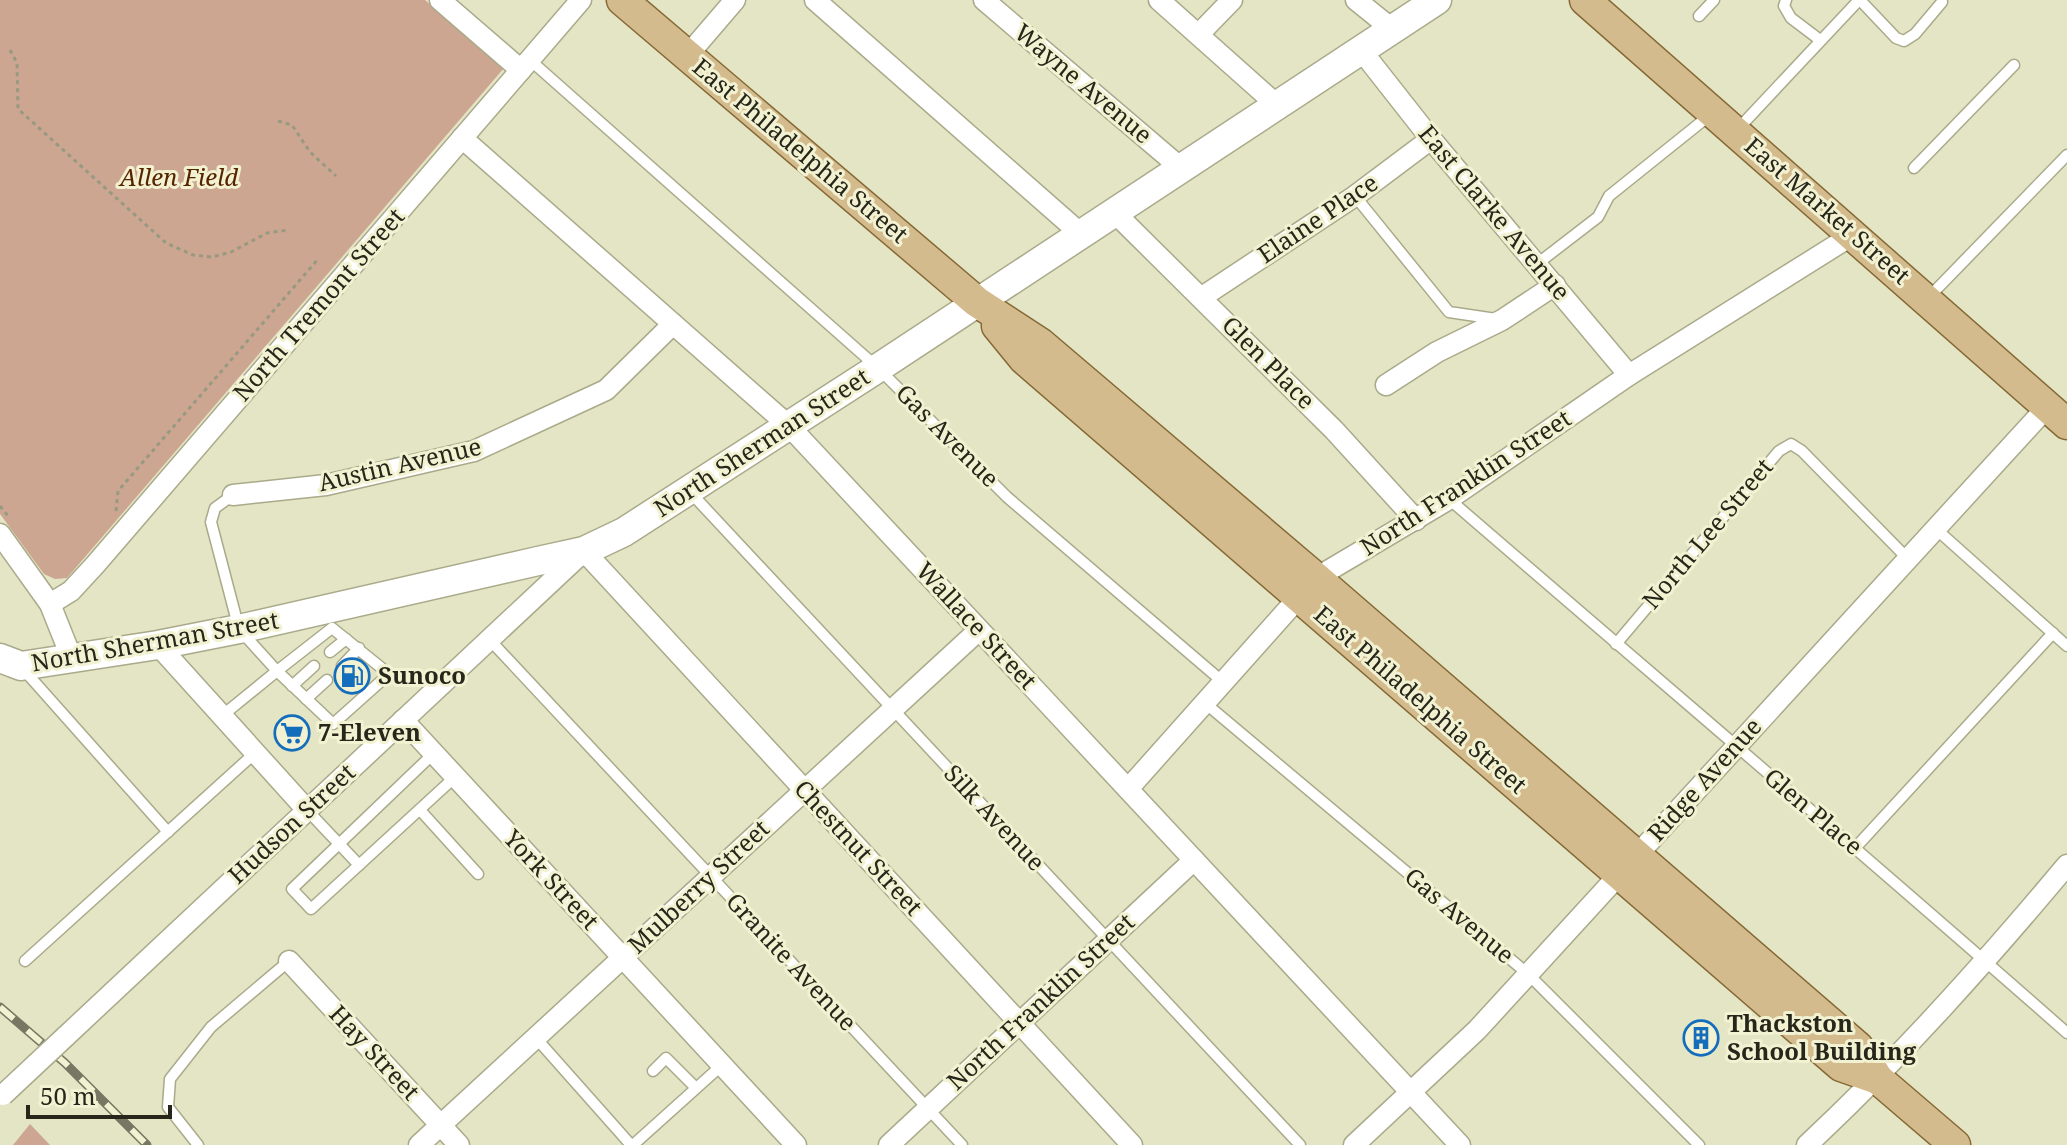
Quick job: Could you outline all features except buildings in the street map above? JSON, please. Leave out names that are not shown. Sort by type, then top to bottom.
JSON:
[{"type":"main road","name":"East Philadelphia Street","points":[[622,0],[977,302],[1024,359],[1308,587],[1629,865],[1858,1047],[1878,1079],[1955,1145]]},
{"type":"main road","name":"North Sherman Street","points":[[10,662],[72,659],[239,629],[322,621],[584,551],[624,532],[789,426],[1437,0]]},
{"type":"main road","name":"East Market Street","points":[[1585,0],[2057,416]]},
{"type":"street","name":"Gas Avenue","points":[[440,0],[526,65]]},
{"type":"street","name":"North Tremont Street","points":[[50,604],[71,591],[95,565],[581,0]]},
{"type":"street","points":[[687,56],[735,0]]},
{"type":"street","points":[[815,0],[1081,234]]},
{"type":"street","name":"Wayne Avenue","points":[[984,0],[1181,168]]},
{"type":"street","points":[[1159,0],[1277,105]]},
{"type":"street","points":[[1199,34],[1232,0]]},
{"type":"street","points":[[1356,0],[1392,29]]},
{"type":"street","name":"East Clarke Avenue","points":[[1361,50],[1431,139],[1629,375]]},
{"type":"street","name":"Wallace Street","points":[[462,138],[789,426],[1460,1145]]},
{"type":"street","name":"Elaine Place","points":[[1202,297],[1355,196],[1431,139]]},
{"type":"street","name":"Glen Place","points":[[1114,212],[1334,430],[1416,520]]},
{"type":"street","name":"North Franklin Street","points":[[1128,789],[1308,587],[1449,499],[1629,375],[1854,234]]},
{"type":"street","points":[[1386,385],[1437,352],[1502,320],[1555,285]]},
{"type":"street","name":"Austin Avenue","points":[[233,495],[326,485],[474,451],[606,390],[673,324]]},
{"type":"street","name":"Ridge Avenue","points":[[1354,1145],[1477,1030],[1936,529],[2057,416]]},
{"type":"street","points":[[5,526],[50,604],[72,659]]},
{"type":"street","name":"Hudson Street","points":[[2,1096],[584,551]]},
{"type":"street","name":"Chestnut Street","points":[[584,551],[1132,1145]]},
{"type":"street","name":"Mulberry Street","points":[[419,1145],[979,630]]},
{"type":"street","points":[[158,645],[307,810]]},
{"type":"street","name":"York Street","points":[[403,720],[796,1145]]},
{"type":"street","name":"North Franklin Street","points":[[889,1145],[1194,860]]},
{"type":"street","points":[[1807,1145],[1878,1079],[1986,962],[2067,865]]},
{"type":"street","name":"Hay Street","points":[[289,961],[459,1145]]},
{"type":"lane","points":[[1699,16],[1714,0]]},
{"type":"lane","points":[[1786,0],[1784,6],[1791,18],[1820,40]]},
{"type":"lane","points":[[1537,264],[1598,217],[1609,196],[1725,122],[1820,40],[1859,0],[1896,38],[1904,41],[1915,34],[1942,2]]},
{"type":"lane","name":"Gas Avenue","points":[[526,65],[878,368],[1007,497],[1223,682]]},
{"type":"lane","points":[[1914,168],[2014,65]]},
{"type":"lane","points":[[1927,300],[2067,155]]},
{"type":"lane","points":[[1355,196],[1449,312],[1502,320]]},
{"type":"lane","name":"North Lee Street","points":[[1616,644],[1779,451],[1791,444],[1802,451],[1908,559]]},
{"type":"lane","name":"Silk Avenue","points":[[688,491],[1300,1145]]},
{"type":"lane","points":[[223,715],[277,671],[322,621],[389,674],[333,724],[277,671],[239,629],[211,522],[215,508],[233,495]]},
{"type":"lane","name":"Glen Place","points":[[1449,499],[1735,747],[1856,847],[2067,1033]]},
{"type":"lane","points":[[1936,529],[2067,646]]},
{"type":"lane","points":[[1856,847],[2053,633]]},
{"type":"lane","points":[[330,652],[346,639]]},
{"type":"lane","name":"Granite Avenue","points":[[489,639],[962,1145]]},
{"type":"lane","points":[[342,666],[359,648]]},
{"type":"lane","points":[[10,662],[168,832]]},
{"type":"lane","points":[[292,686],[314,666]]},
{"type":"lane","points":[[306,699],[327,680]]},
{"type":"lane","name":"Gas Avenue","points":[[1205,703],[1528,974],[1699,1145]]},
{"type":"lane","points":[[25,961],[256,752]]},
{"type":"lane","points":[[433,754],[292,889],[311,909],[455,777]]},
{"type":"lane","points":[[307,810],[359,865]]},
{"type":"lane","points":[[420,810],[478,874]]},
{"type":"lane","points":[[198,1145],[168,1107],[170,1079],[211,1027],[289,961]]},
{"type":"lane","points":[[536,1038],[632,1145],[722,1065]]},
{"type":"lane","points":[[653,1071],[666,1058],[696,1088]]},
{"type":"path","points":[[10,50],[17,63],[18,109],[166,243],[193,255],[212,257],[231,252],[267,233],[288,230]]},
{"type":"path","points":[[278,121],[292,125],[310,152],[336,176]]},
{"type":"path","points":[[116,512],[118,491],[319,258]]},
{"type":"path","points":[[0,506],[5,526]]},
{"type":"green space","name":"Allen Field","points":[[0,0],[425,0],[504,68],[67,578],[55,579],[44,574],[0,514]]},
{"type":"green space","points":[[30,1124],[50,1145],[13,1145]]},
{"type":"railway","points":[[0,1007],[65,1063],[147,1145]]},
{"type":"place","name":"Sunoco","points":[[352,676]]},
{"type":"place","name":"7-Eleven","points":[[292,733]]},
{"type":"place","name":"Thackston School Building","points":[[1701,1038]]}]
